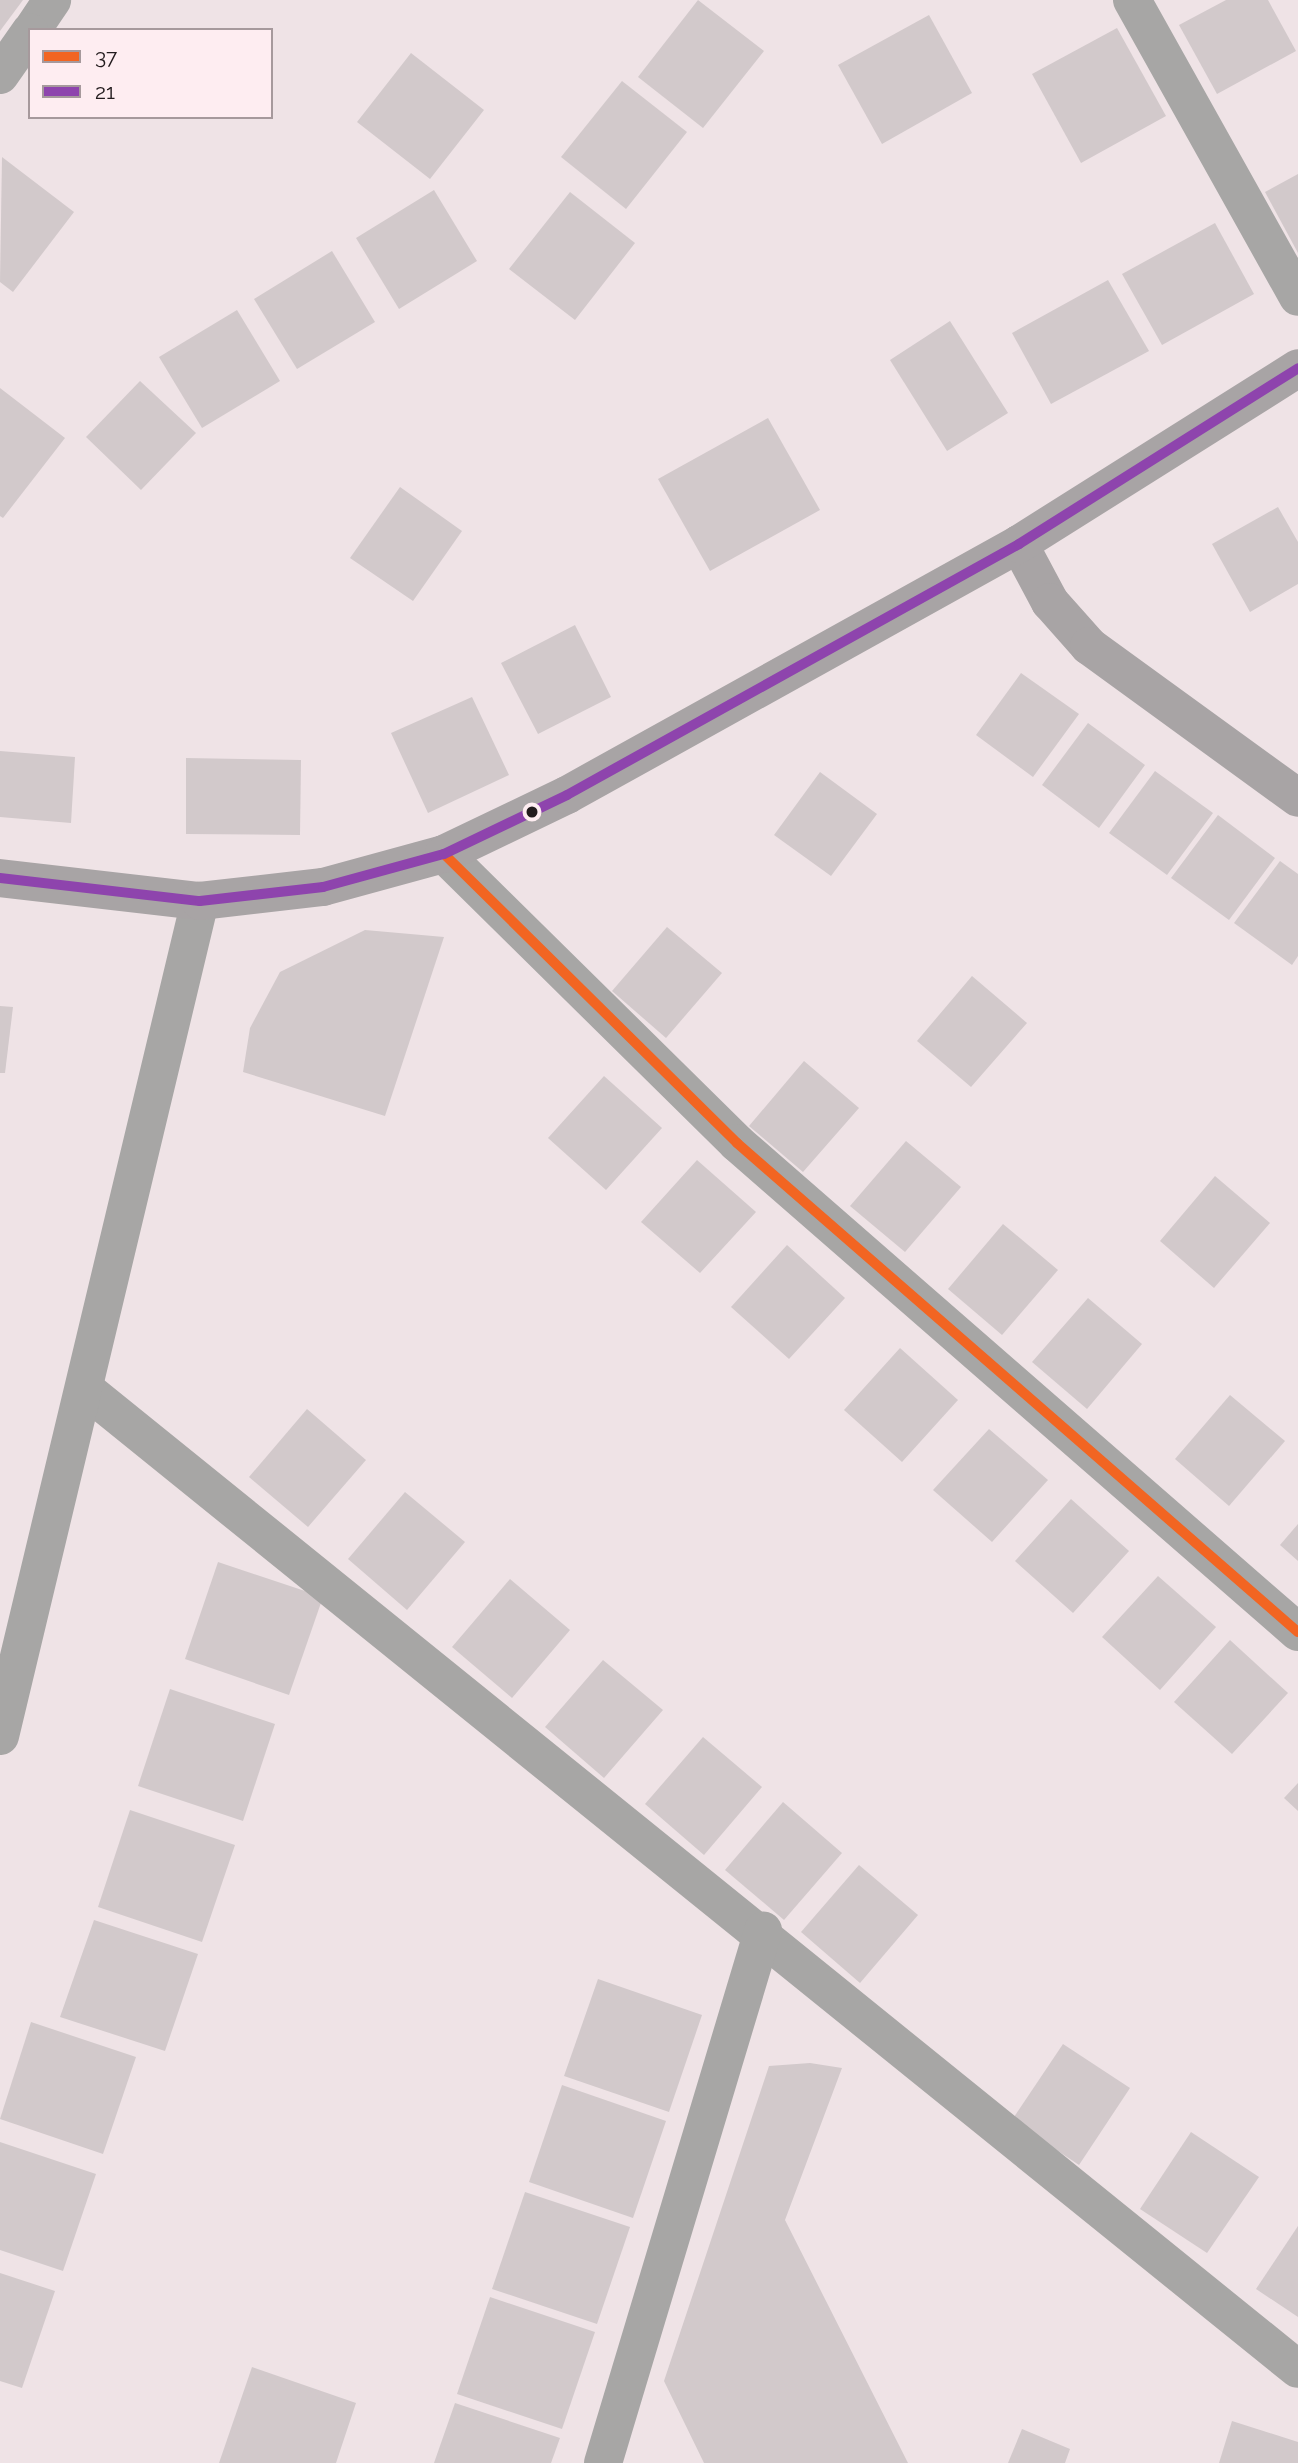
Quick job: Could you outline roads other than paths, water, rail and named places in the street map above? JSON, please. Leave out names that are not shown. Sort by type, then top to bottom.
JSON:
[{"type":"main road","points":[[0,878],[200,901],[323,887],[444,854],[567,795],[1019,544],[1298,368]]},
{"type":"main road","points":[[1019,544],[1050,602],[1089,646],[1298,798]]},
{"type":"street","points":[[33,28],[52,0]]},
{"type":"street","points":[[1132,0],[1298,297]]},
{"type":"street","points":[[0,75],[28,35]]},
{"type":"street","points":[[444,854],[737,1143],[1298,1632]]},
{"type":"street","points":[[0,1736],[200,901]]},
{"type":"street","points":[[85,1389],[763,1931],[1298,2369]]},
{"type":"street","points":[[603,2463],[763,1931]]}]
